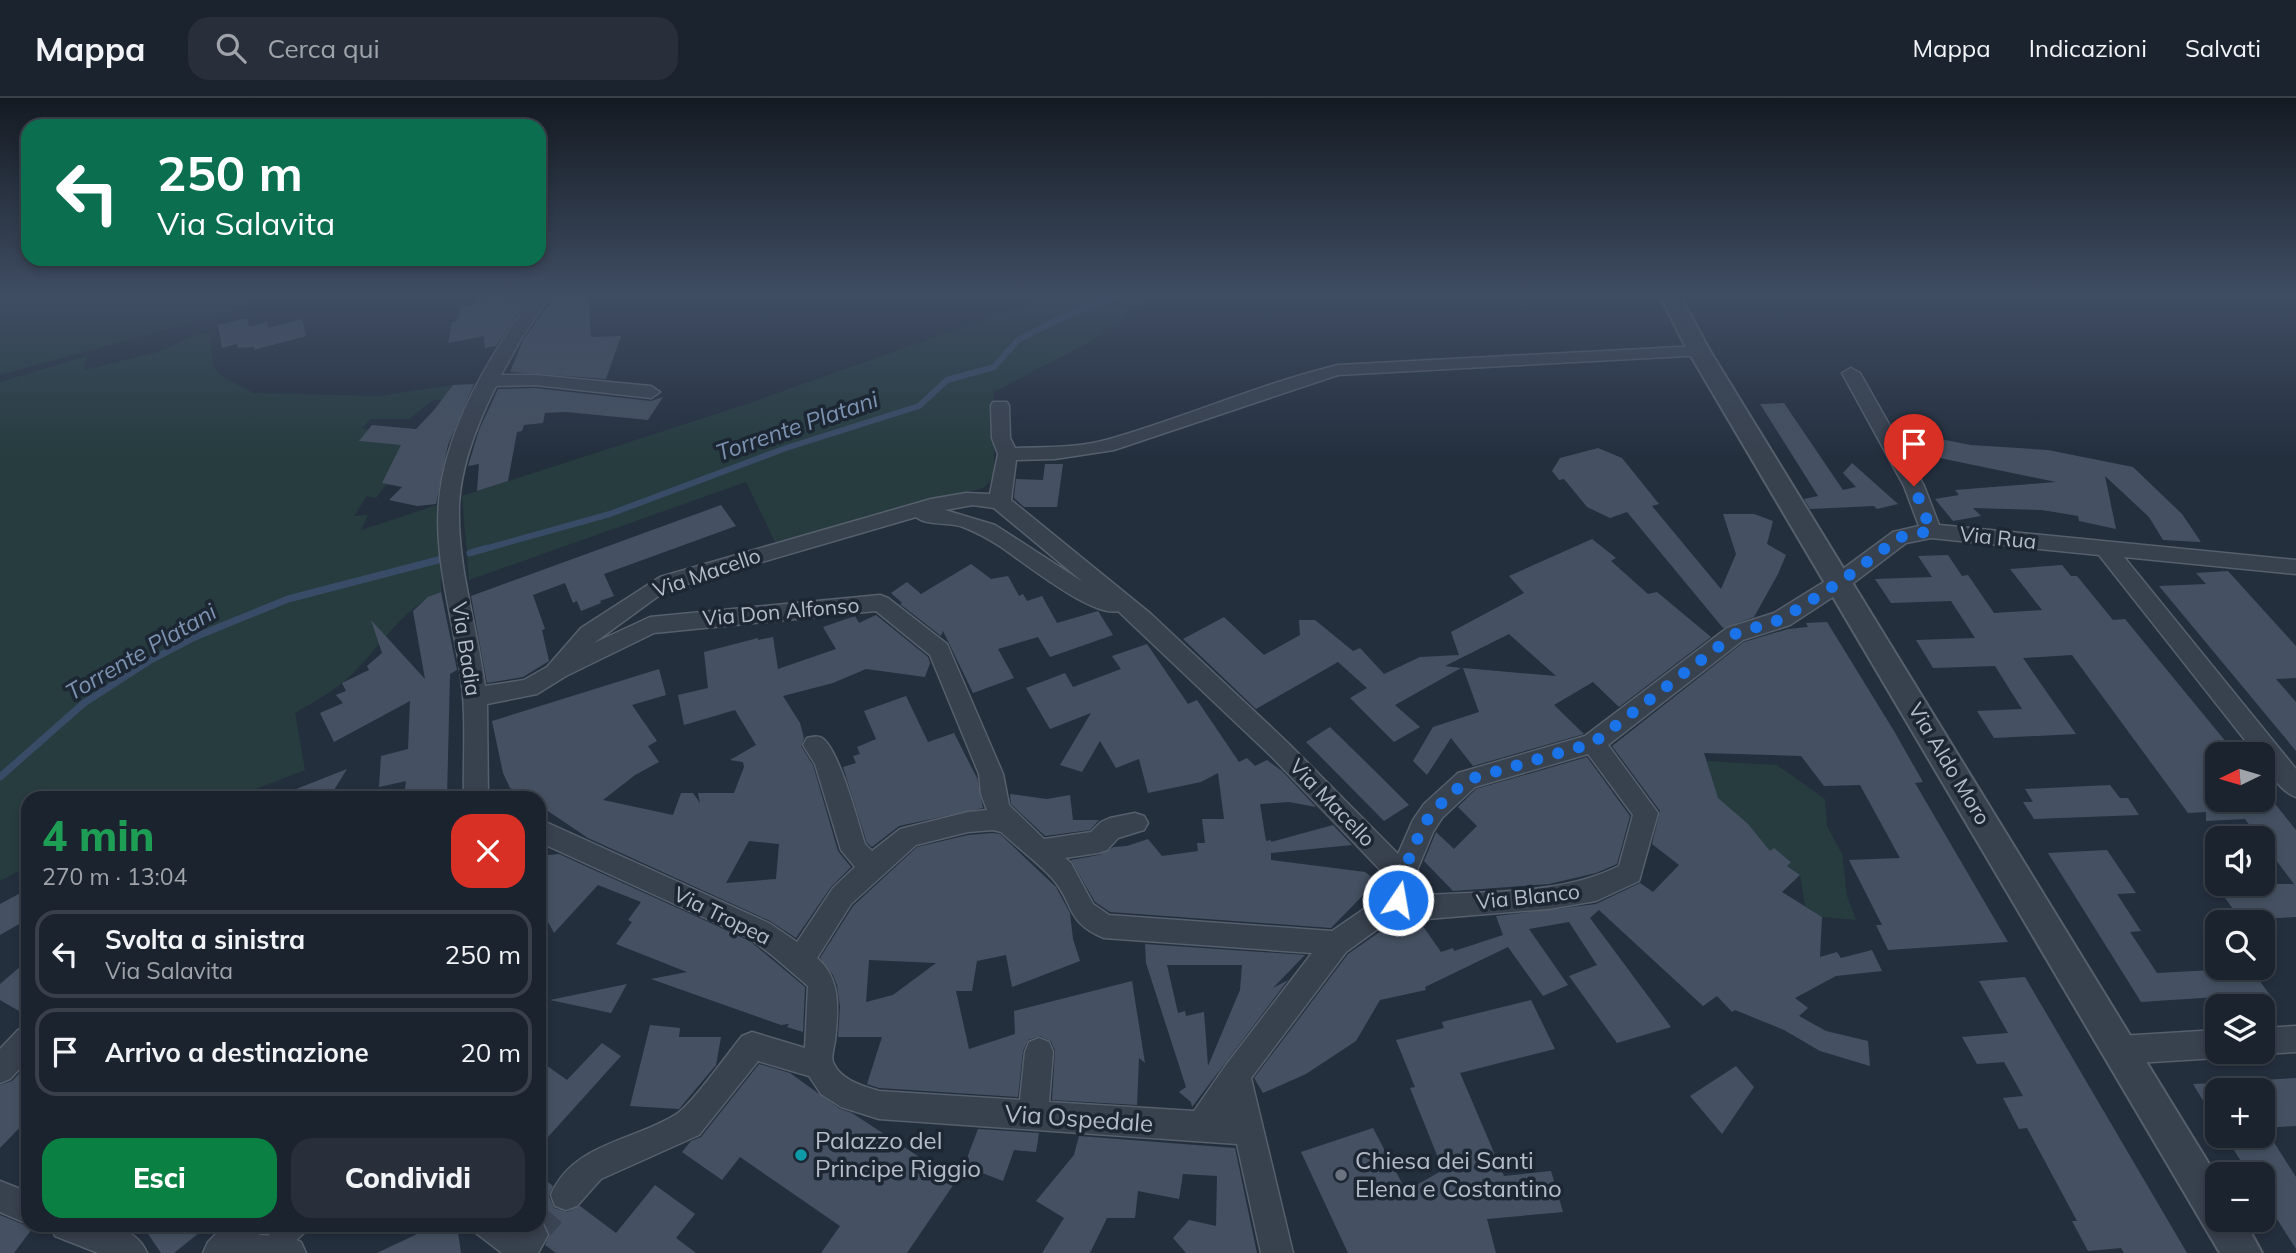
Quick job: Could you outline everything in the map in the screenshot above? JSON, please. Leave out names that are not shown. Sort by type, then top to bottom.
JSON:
[{"type":"street","name":"Via Badia","points":[[476,791],[475,697],[457,594],[449,501],[456,464],[489,381],[505,350]]},
{"type":"street","points":[[1007,464],[1055,453],[1107,446],[1306,378],[1338,370],[1699,351]]},
{"type":"street","name":"Via Aldo Moro","points":[[1699,351],[2205,1193]]},
{"type":"street","points":[[1851,373],[1914,486],[1931,531]]},
{"type":"street","points":[[489,381],[535,380],[651,392]]},
{"type":"street","points":[[974,522],[974,512],[1000,492],[1007,464],[1001,438],[1000,406]]},
{"type":"street","points":[[885,519],[968,497],[991,500],[1143,620]]},
{"type":"street","points":[[885,519],[928,515],[953,516],[974,522],[1046,566],[1077,589],[1143,620]]},
{"type":"street","name":"Via Macello","points":[[475,697],[529,688],[555,673],[589,634],[668,582],[885,519]]},
{"type":"street","name":"Via Rua","points":[[1402,875],[1422,828],[1433,811],[1467,780],[1593,743],[1735,634],[1782,619],[1840,582],[1900,537],[1931,531],[2296,566]]},
{"type":"street","points":[[2105,548],[2296,787]]},
{"type":"street","points":[[1046,566],[1064,555]]},
{"type":"street","name":"Via Don Alfonso","points":[[555,673],[650,625],[880,603],[939,650],[991,774],[992,793],[998,812],[1070,882],[1084,912],[1104,926],[1336,943]]},
{"type":"street","name":"Via Macello","points":[[1143,620],[1280,750],[1402,875]]},
{"type":"street","name":"Via Blanco","points":[[1398,900],[1427,907],[1548,898],[1596,890],[1630,873],[1646,813],[1593,743]]},
{"type":"street","points":[[815,745],[826,762],[853,850],[872,867]]},
{"type":"street","points":[[799,962],[842,896],[909,836],[968,822],[993,820],[1008,823]]},
{"type":"street","points":[[1039,852],[1098,842],[1110,829],[1135,823]]},
{"type":"street","name":"Via Tropea","points":[[546,833],[760,931],[819,978],[822,992],[818,1065]]},
{"type":"street","points":[[1201,1127],[1236,1075],[1336,943],[1398,900],[1402,875]]},
{"type":"street","points":[[2275,1041],[2296,1040]]},
{"type":"street","points":[[2120,1050],[2205,1045]]},
{"type":"street","points":[[566,1195],[590,1168],[688,1125],[752,1046],[818,1065]]},
{"type":"street","points":[[0,1069],[21,1047]]},
{"type":"street","points":[[1033,1116],[1040,1052]]},
{"type":"street","name":"Via Ospedale","points":[[818,1065],[831,1084],[850,1097],[879,1105],[1249,1130]]},
{"type":"street","points":[[1236,1075],[1277,1253]]},
{"type":"street","points":[[0,1196],[21,1205]]},
{"type":"street","points":[[84,1232],[126,1248],[131,1253]]},
{"type":"street","points":[[219,1253],[240,1232]]},
{"type":"street","points":[[234,1253],[279,1252],[292,1232]]},
{"type":"street","points":[[496,1232],[523,1247]]},
{"type":"street","points":[[2229,1232],[2242,1253]]},
{"type":"green space","points":[[0,350],[92,350],[0,375]]},
{"type":"green space","points":[[212,350],[213,366],[223,377],[253,393],[379,396],[453,385],[442,400],[433,400],[409,419],[371,419],[362,428],[369,430],[360,441],[413,446],[399,467],[386,475],[382,483],[387,484],[376,498],[367,496],[354,516],[368,515],[361,530],[440,504],[441,592],[426,600],[400,621],[341,684],[295,713],[305,770],[251,791],[21,791],[21,870],[0,881],[0,382],[87,356],[84,370],[158,352]]},
{"type":"green space","points":[[899,350],[1075,350],[994,392],[994,478],[983,488],[775,542],[746,482],[469,580],[462,496],[744,405]]},
{"type":"green space","points":[[1707,761],[1777,765],[1825,799],[1827,826],[1842,854],[1847,896],[1856,920],[1822,917],[1805,906],[1800,875],[1787,866],[1791,861],[1774,849],[1768,854],[1715,800]]},
{"type":"building","points":[[519,350],[616,350],[606,379],[510,372]]},
{"type":"building","points":[[474,384],[448,445],[436,504],[417,506],[389,500],[402,487],[382,483],[401,445],[359,441],[372,425],[416,429],[453,385]]},
{"type":"building","points":[[535,388],[651,401],[663,397],[648,420],[566,412],[545,413],[543,423],[524,425],[522,431],[517,432],[508,481],[477,491],[479,464],[468,466],[479,430],[498,389]]},
{"type":"building","points":[[1784,403],[1843,490],[1856,487],[1843,473],[1852,463],[1898,504],[1877,509],[1874,506],[1810,509],[1804,499],[1818,496],[1760,404]]},
{"type":"building","points":[[1892,423],[1937,435],[1935,453],[1903,443]]},
{"type":"building","points":[[1940,439],[1971,445],[2048,450],[2133,467],[2182,514],[2201,542],[2163,540],[2149,517],[2105,476],[2116,529],[2079,521],[2078,516],[2042,510],[1973,508],[1981,516],[1953,521],[1935,499],[1959,495],[1955,490],[2056,482],[1935,457]]},
{"type":"building","points":[[1598,448],[1622,458],[1659,504],[1652,506],[1721,589],[1736,554],[1723,514],[1754,514],[1773,521],[1767,544],[1786,555],[1754,617],[1723,628],[1627,512],[1610,518],[1587,507],[1564,479],[1559,480],[1552,471],[1560,458]]},
{"type":"building","points":[[1045,464],[1063,464],[1057,507],[1024,507],[1014,498],[1016,479],[1043,480]]},
{"type":"building","points":[[721,505],[736,526],[604,574],[614,596],[600,601],[601,603],[581,611],[577,601],[573,603],[565,583],[533,595],[545,629],[542,630],[549,661],[523,677],[487,683],[471,596]]},
{"type":"building","points":[[1592,539],[1616,558],[1611,561],[1648,594],[1657,592],[1711,637],[1619,707],[1593,682],[1554,705],[1584,734],[1473,766],[1451,738],[1427,775],[1413,761],[1433,727],[1479,712],[1463,668],[1556,676],[1509,634],[1445,666],[1461,668],[1395,705],[1420,727],[1394,742],[1350,698],[1367,688],[1338,662],[1256,709],[1183,639],[1224,617],[1264,655],[1300,635],[1299,620],[1315,620],[1353,651],[1360,648],[1384,674],[1420,657],[1459,655],[1451,632],[1524,593],[1509,576]]},
{"type":"building","points":[[1948,555],[1962,576],[1968,575],[1994,613],[2042,610],[2010,569],[2062,565],[2071,576],[2077,576],[2113,620],[2125,619],[2226,742],[2205,742],[2206,812],[2188,813],[2072,655],[2023,658],[2076,734],[1994,738],[1977,711],[2022,709],[1995,666],[1933,668],[1916,640],[1975,638],[1951,601],[1891,603],[1875,579],[1932,577],[1918,556]]},
{"type":"building","points":[[971,564],[991,579],[1008,576],[1019,596],[1023,594],[1027,601],[1042,596],[1057,623],[1098,611],[1113,635],[1050,657],[1038,637],[998,649],[1014,678],[973,693],[943,631],[941,636],[900,604],[902,603],[891,593],[907,582],[921,594]]},
{"type":"building","points":[[2228,571],[2296,646],[2296,678],[2276,679],[2296,702],[2296,751],[2159,586],[2206,584],[2196,573]]},
{"type":"building","points":[[441,592],[457,670],[450,674],[447,791],[405,791],[406,781],[379,787],[381,756],[408,749],[410,701],[334,742],[320,713],[343,703],[336,695],[346,691],[342,683],[369,670],[367,666],[382,653],[371,620],[425,679],[413,611],[428,597]]},
{"type":"building","points":[[876,615],[928,657],[930,663],[925,677],[866,669],[833,683],[783,696],[800,723],[804,738],[801,746],[813,765],[838,851],[851,867],[831,887],[796,938],[770,921],[588,838],[546,810],[546,791],[515,791],[510,788],[503,773],[492,721],[659,669],[666,695],[632,705],[657,741],[648,746],[659,762],[635,775],[603,800],[673,815],[681,793],[693,793],[700,803],[698,793],[734,793],[744,767],[743,762],[730,760],[756,745],[735,710],[684,725],[678,695],[708,688],[704,652],[758,638],[773,637],[778,669],[836,649],[823,627],[855,616],[859,623]],"holes":[[[749,841],[779,844],[776,879],[726,883]]]},
{"type":"building","points":[[1827,622],[1923,782],[1915,783],[2008,942],[1888,950],[1876,925],[1882,925],[1849,860],[1900,858],[1860,785],[1824,786],[1801,756],[1704,753],[1718,798],[1748,824],[1770,851],[1774,848],[1791,862],[1787,866],[1800,875],[1782,892],[1822,917],[1820,957],[1837,952],[1841,958],[1872,950],[1882,971],[1836,976],[1795,998],[1808,1008],[1799,1016],[1826,1031],[1868,1041],[1870,1066],[1820,1051],[1784,1030],[1735,1010],[1732,1012],[1717,996],[1703,1006],[1599,910],[1590,918],[1671,1027],[1617,1043],[1569,976],[1597,965],[1569,922],[1529,929],[1568,985],[1543,996],[1508,947],[1425,987],[1426,990],[1380,1000],[1356,1041],[1306,1074],[1263,1093],[1254,1078],[1348,954],[1388,926],[1411,917],[1418,919],[1441,952],[1453,948],[1454,951],[1503,935],[1496,916],[1596,904],[1640,883],[1653,892],[1679,865],[1652,844],[1660,811],[1612,746],[1744,642],[1788,629],[1808,627],[1806,623]]},
{"type":"building","points":[[1147,644],[1188,704],[1197,700],[1239,762],[1247,758],[1255,766],[1267,760],[1282,771],[1316,807],[1289,802],[1260,804],[1266,841],[1271,842],[1333,825],[1352,845],[1271,853],[1271,860],[1365,872],[1377,881],[1331,928],[1110,912],[1095,902],[1071,860],[1099,855],[1114,847],[1148,839],[1162,856],[1198,851],[1197,843],[1205,843],[1202,819],[1224,819],[1218,773],[1201,782],[1148,793],[1139,759],[1116,768],[1100,741],[1082,772],[1060,765],[1091,713],[1050,729],[1026,688],[1065,673],[1073,687],[1121,669],[1112,656]]},
{"type":"building","points":[[906,696],[928,742],[954,733],[977,778],[983,808],[899,826],[872,847],[867,843],[843,767],[856,763],[853,756],[860,754],[857,747],[876,739],[864,711]]},
{"type":"building","points":[[1330,727],[1409,805],[1384,821],[1306,742]]},
{"type":"building","points":[[1587,757],[1630,816],[1617,864],[1596,873],[1549,884],[1453,891],[1424,861],[1436,832],[1454,849],[1477,826],[1458,807],[1476,789]]},
{"type":"building","points":[[347,769],[333,791],[291,791]]},
{"type":"building","points":[[2110,785],[2120,798],[2128,798],[2139,815],[2034,819],[2023,802],[2033,802],[2025,789]]},
{"type":"building","points":[[1010,794],[1047,799],[1070,795],[1073,820],[1099,820],[1090,830],[1045,836],[1011,804]]},
{"type":"building","points":[[2275,804],[2296,830],[2296,917],[2275,918],[2275,910],[2234,910],[2224,896],[2275,896],[2275,884],[2294,884],[2275,859],[2275,826],[2250,826],[2245,819],[2206,821],[2206,812],[2275,812]]},
{"type":"building","points":[[1000,834],[1056,887],[1070,913],[1073,939],[1080,961],[1012,987],[1006,955],[977,961],[972,991],[956,991],[969,1049],[1015,1034],[1014,1011],[1132,981],[1145,1063],[1139,1058],[1137,1105],[1052,1100],[1055,1051],[1051,1041],[1040,1036],[1028,1040],[1023,1051],[1018,1097],[879,1088],[867,1084],[882,1037],[838,1037],[840,1007],[837,985],[820,958],[853,906],[917,847],[968,835]],"holes":[[[869,960],[936,963],[893,995],[866,1002]]]},
{"type":"building","points":[[2107,850],[2136,893],[2117,894],[2141,931],[2130,932],[2157,973],[2205,970],[2205,980],[2259,980],[2269,994],[2205,994],[2205,998],[2141,1002],[2048,853]]},
{"type":"building","points":[[559,854],[750,941],[805,987],[803,1032],[787,1027],[789,1024],[781,1025],[651,979],[687,972],[616,944],[632,922],[628,920],[641,902],[598,885],[554,933],[546,918],[546,855]]},
{"type":"building","points":[[21,893],[21,923],[0,935],[0,904]]},
{"type":"building","points":[[1145,944],[1305,955],[1273,988],[1288,980],[1192,1107],[1191,1102],[1179,1092],[1186,1087],[1146,963]],"holes":[[[1167,965],[1242,965],[1240,990],[1208,1066],[1204,1012],[1186,1016],[1185,1011],[1178,1013]]]},
{"type":"building","points":[[21,966],[19,1011],[0,1000],[0,984]]},
{"type":"building","points":[[2025,977],[2187,1253],[2124,1253],[2121,1248],[2088,1251],[2072,1221],[2077,1221],[2027,1128],[2019,1129],[2003,1098],[2023,1096],[2004,1062],[1977,1064],[1962,1037],[2008,1033],[1979,981]]},
{"type":"building","points":[[627,984],[611,1013],[550,1000]]},
{"type":"building","points":[[1531,1000],[1555,1049],[1460,1073],[1504,1176],[1551,1171],[1563,1212],[1487,1219],[1496,1253],[1348,1253],[1301,1152],[1373,1128],[1406,1191],[1443,1170],[1410,1088],[1415,1087],[1396,1040],[1444,1028],[1442,1022]]},
{"type":"building","points":[[650,1025],[680,1028],[679,1037],[721,1037],[716,1065],[679,1109],[630,1106]]},
{"type":"building","points":[[602,1043],[621,1056],[546,1139],[546,1065],[567,1080]]},
{"type":"building","name":"Palazzo del Principe Riggio","points":[[759,1064],[790,1073],[840,1109],[852,1113],[956,1181],[907,1253],[821,1253],[840,1226],[740,1157],[722,1180],[682,1152],[691,1141],[701,1137]]},
{"type":"building","points":[[1736,1066],[1754,1087],[1722,1134],[1690,1096]]},
{"type":"building","points":[[21,1071],[21,1126],[0,1148],[0,1085],[12,1081]]},
{"type":"building","points":[[2296,1078],[2296,1126],[2275,1127],[2275,1079]]},
{"type":"building","points":[[2193,1084],[2205,1084],[2205,1104]]},
{"type":"building","points":[[978,1129],[1039,1133],[1036,1152],[1014,1150],[1003,1181],[964,1166]]},
{"type":"building","points":[[1079,1136],[1235,1148],[1257,1253],[1186,1253],[1173,1238],[1189,1220],[1216,1226],[1217,1176],[1183,1174],[1179,1199],[1138,1191],[1135,1218],[1107,1218],[1090,1253],[1042,1253],[1064,1218],[1036,1201],[1074,1155]]},
{"type":"building","points":[[2275,1144],[2296,1177],[2296,1249],[2275,1216],[2275,1162],[2241,1162],[2233,1148],[2275,1148]]},
{"type":"building","points":[[546,1180],[553,1186],[549,1196],[554,1208],[567,1212],[580,1206],[616,1233],[655,1185],[695,1214],[676,1238],[696,1253],[556,1253],[545,1245],[550,1234],[546,1225]]},
{"type":"building","points":[[0,1215],[21,1224],[21,1232],[30,1232],[14,1253],[0,1253]]},
{"type":"building","points":[[147,1232],[200,1232],[174,1253],[161,1253]]},
{"type":"building","points":[[421,1232],[458,1232],[461,1253],[377,1253]]},
{"type":"waterway","name":"Torrente Platani","points":[[481,550],[610,514],[786,448],[919,406],[947,380],[994,367],[1009,350]]},
{"type":"waterway","name":"Torrente Platani","points":[[470,553],[487,548]]},
{"type":"waterway","name":"Torrente Platani","points":[[0,777],[84,703],[149,661],[195,637],[288,599],[442,559]]},
{"type":"tunnel","points":[[546,1219],[566,1195]]},
{"type":"place","name":"Palazzo del Principe Riggio","points":[[801,1155]]},
{"type":"place","name":"Chiesa dei Santi Elena e Costantino","points":[[1341,1175]]},
{"type":"route","points":[[1398,900],[1402,875],[1422,828],[1433,811],[1467,780],[1593,743],[1735,634],[1782,619],[1840,582],[1900,537],[1931,531],[1914,486]]}]
